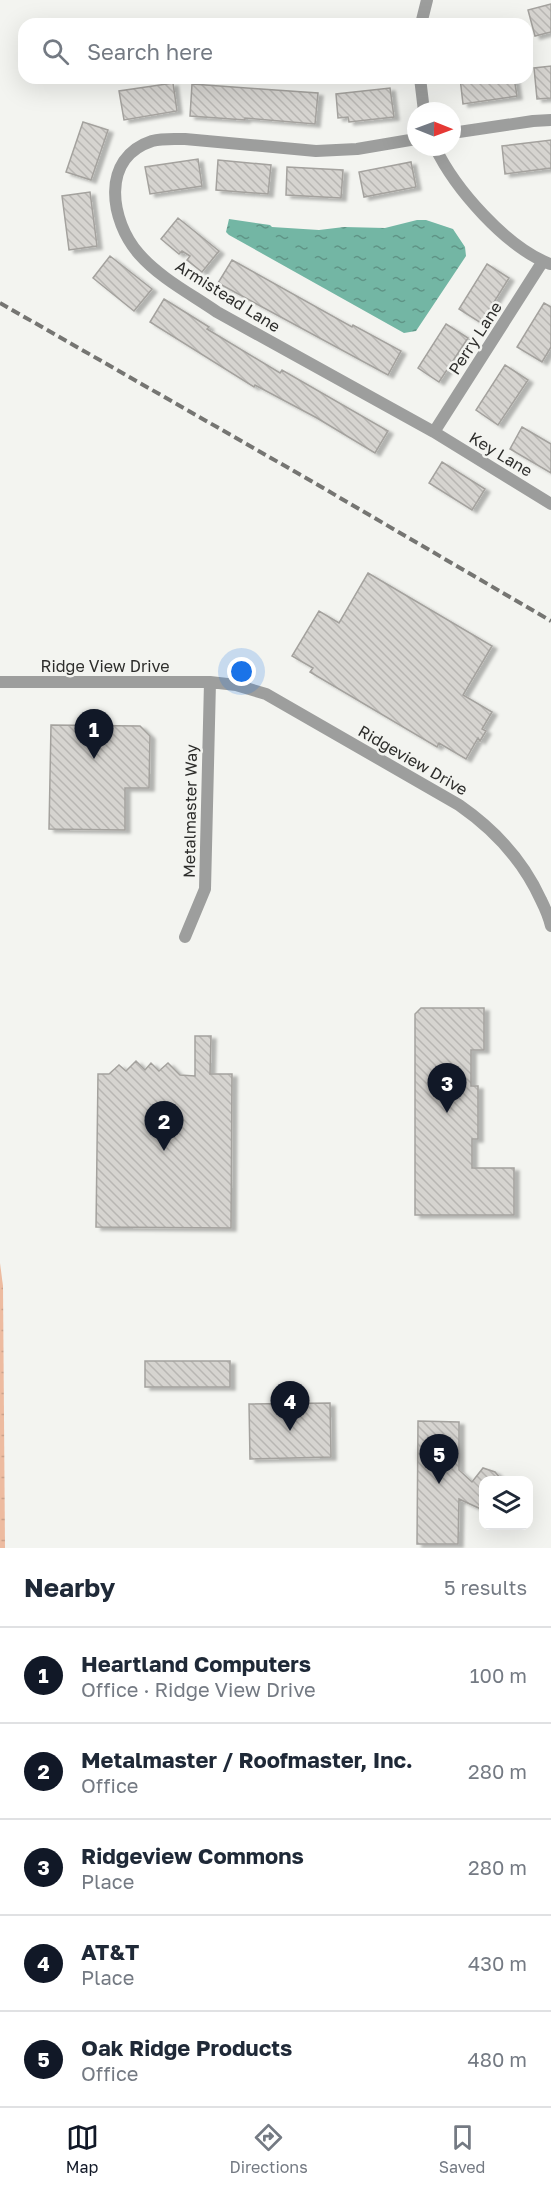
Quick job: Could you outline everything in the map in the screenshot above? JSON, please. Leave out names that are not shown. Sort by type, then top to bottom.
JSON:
[{"type":"street","points":[[422,18],[427,0]]},
{"type":"street","points":[[421,84],[423,102]]},
{"type":"street","points":[[461,132],[533,120],[551,120]]},
{"type":"street","name":"Armistead Lane","points":[[407,141],[357,149],[315,150],[167,138],[145,145],[128,157],[120,167],[115,196],[117,213],[129,241],[144,259],[162,274],[217,312],[434,432]]},
{"type":"street","points":[[441,156],[473,205],[511,240],[547,263]]},
{"type":"street","name":"Perry Lane","points":[[434,432],[547,263]]},
{"type":"street","name":"Key Lane","points":[[434,432],[551,504]]},
{"type":"street","name":"Ridge View Drive","points":[[0,682],[210,682]]},
{"type":"street","name":"Ridgeview Drive","points":[[210,682],[236,685],[266,694],[459,805],[479,819],[514,854],[532,881],[551,926]]},
{"type":"street","name":"Metalmaster Way","points":[[185,937],[205,889],[210,682]]},
{"type":"green space","points":[[0,1263],[3,1286],[5,1548],[0,1548]]},
{"type":"water","points":[[229,219],[272,227],[319,230],[344,227],[385,228],[426,220],[453,229],[465,247],[466,256],[416,331],[404,333],[229,235],[226,232]]},
{"type":"building","points":[[551,4],[551,32],[535,36],[533,18],[530,18],[528,10]]},
{"type":"building","points":[[551,66],[551,98],[537,99],[534,68]]},
{"type":"building","points":[[173,84],[177,111],[124,120],[119,91]]},
{"type":"building","points":[[192,84],[318,93],[315,124],[190,116]]},
{"type":"building","points":[[461,84],[515,84],[517,96],[463,104]]},
{"type":"building","points":[[390,88],[394,117],[349,122],[348,117],[338,118],[336,94]]},
{"type":"building","points":[[83,122],[108,130],[91,180],[66,172]]},
{"type":"building","points":[[551,140],[551,168],[505,174],[502,146]]},
{"type":"building","points":[[198,159],[202,186],[150,194],[145,167]]},
{"type":"building","points":[[218,160],[271,165],[268,194],[216,190]]},
{"type":"building","points":[[411,162],[416,187],[364,197],[359,172]]},
{"type":"building","points":[[287,167],[343,170],[341,198],[286,195]]},
{"type":"building","points":[[90,192],[97,246],[69,250],[62,196]]},
{"type":"building","points":[[178,218],[219,251],[202,272],[187,260],[190,256],[182,251],[179,254],[161,239]]},
{"type":"building","points":[[110,256],[152,289],[134,311],[93,278]]},
{"type":"building","points":[[232,260],[352,327],[353,325],[401,351],[388,375],[218,283]]},
{"type":"building","points":[[487,264],[509,278],[481,323],[459,309]]},
{"type":"building","points":[[164,299],[209,327],[207,329],[280,373],[282,370],[388,431],[375,453],[317,418],[255,385],[254,387],[150,322]]},
{"type":"building","points":[[544,303],[551,307],[551,347],[542,362],[517,347]]},
{"type":"building","points":[[446,324],[468,338],[439,382],[418,368]]},
{"type":"building","points":[[505,365],[528,380],[498,425],[476,410]]},
{"type":"building","points":[[522,427],[551,444],[551,473],[510,449]]},
{"type":"building","points":[[442,462],[485,489],[472,510],[429,483]]},
{"type":"building","points":[[368,573],[492,646],[463,695],[492,712],[482,729],[486,731],[480,741],[478,738],[466,759],[439,743],[437,747],[310,672],[313,668],[292,656],[319,611],[339,623]]},
{"type":"building","points":[[51,725],[140,726],[150,736],[149,788],[125,788],[125,830],[49,829]]},
{"type":"building","points":[[421,1008],[484,1008],[484,1050],[471,1050],[471,1086],[478,1086],[478,1139],[472,1139],[472,1168],[514,1168],[514,1215],[415,1215],[415,1014]]},
{"type":"building","points":[[195,1036],[211,1036],[210,1074],[232,1074],[231,1228],[96,1227],[98,1074],[109,1074],[119,1065],[126,1071],[136,1061],[145,1070],[151,1063],[159,1071],[168,1063],[180,1075],[195,1076]]},
{"type":"building","points":[[145,1361],[230,1361],[230,1387],[145,1387]]},
{"type":"building","points":[[330,1403],[331,1457],[250,1459],[249,1404]]},
{"type":"building","points":[[418,1421],[459,1422],[459,1470],[472,1482],[483,1468],[495,1472],[498,1476],[479,1476],[479,1508],[459,1499],[458,1544],[417,1544]]},
{"type":"railway","points":[[0,303],[551,621]]},
{"type":"place","name":"Heartland Computers","points":[[94,759]]},
{"type":"place","name":"Ridgeview Commons","points":[[447,1113]]},
{"type":"place","name":"Metalmaster / Roofmaster, Inc.","points":[[164,1151]]},
{"type":"place","name":"AT&T","points":[[290,1431]]},
{"type":"place","name":"Oak Ridge Products","points":[[439,1484]]}]
